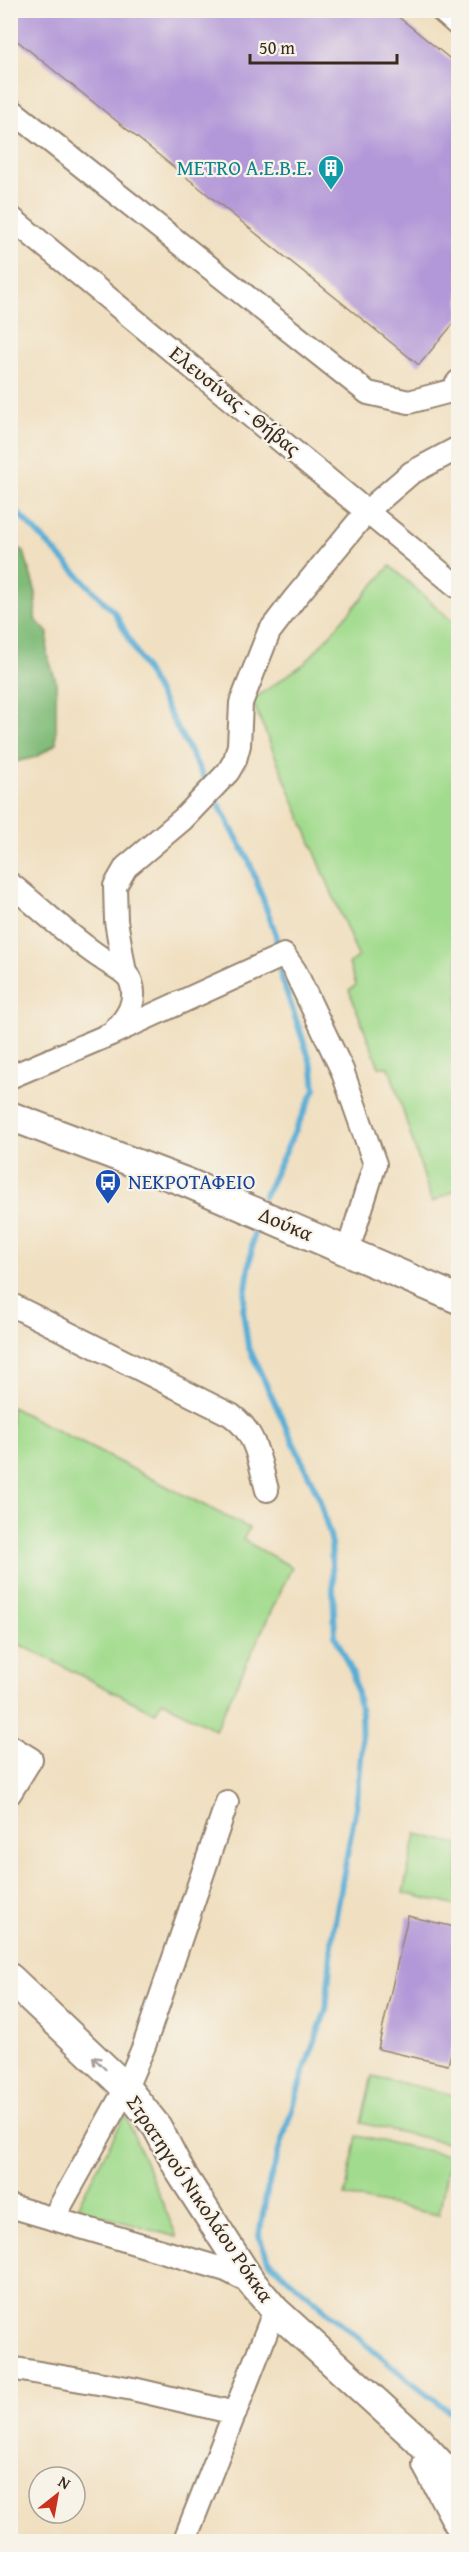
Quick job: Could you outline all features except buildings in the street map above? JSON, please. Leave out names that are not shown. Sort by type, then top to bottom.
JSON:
[{"type":"main road","name":"Δούκα","points":[[10,1116],[188,1182],[459,1299]]},
{"type":"main road","name":"Στρατηγού Νικολάου Ρόκκα","points":[[10,1978],[126,2088],[157,2127],[181,2173],[252,2283],[275,2310],[433,2454],[459,2483]]},
{"type":"main road","name":"Στρατηγού Νικολάου Ρόκκα","points":[[392,2417],[430,2471],[459,2523]]},
{"type":"street","points":[[441,10],[459,25]]},
{"type":"street","points":[[10,109],[368,393],[409,402],[451,391],[459,382]]},
{"type":"street","name":"Ελευσίνας - Θήβας","points":[[10,217],[459,587]]},
{"type":"street","points":[[125,973],[114,901],[115,886],[135,858],[183,819],[228,772],[235,760],[239,745],[241,703],[269,632],[321,565],[368,510],[411,473],[459,448]]},
{"type":"street","points":[[10,884],[85,947],[125,973],[131,981],[132,1005],[123,1022],[111,1034]]},
{"type":"street","points":[[10,1077],[111,1034],[284,955],[295,971],[342,1070],[375,1164],[348,1250]]},
{"type":"street","points":[[10,1304],[121,1358],[244,1424],[258,1455],[267,1490]]},
{"type":"street","points":[[10,1746],[31,1759],[10,1793]]},
{"type":"street","points":[[53,2219],[126,2088],[144,2046],[226,1802]]},
{"type":"street","points":[[10,2206],[226,2270],[252,2283]]},
{"type":"street","points":[[184,2541],[275,2310]]},
{"type":"street","points":[[10,2368],[133,2389],[235,2413]]},
{"type":"green space","points":[[10,541],[24,552],[36,593],[35,619],[48,633],[47,654],[56,681],[56,744],[36,757],[11,763]]},
{"type":"green space","points":[[390,566],[458,626],[458,1189],[432,1202],[389,1067],[379,1067],[349,990],[356,985],[349,964],[358,956],[252,700],[305,663]]},
{"type":"green space","points":[[11,1407],[249,1528],[243,1540],[292,1567],[215,1730],[162,1701],[155,1713],[11,1640]]},
{"type":"green space","points":[[416,1834],[458,1844],[458,1906],[403,1893]]},
{"type":"green space","points":[[372,2076],[458,2096],[458,2112],[451,2144],[361,2123]]},
{"type":"green space","points":[[125,2115],[177,2237],[76,2209]]},
{"type":"green space","points":[[357,2136],[450,2155],[439,2215],[345,2196]]},
{"type":"waterway","points":[[10,505],[115,613],[249,861],[276,935],[278,952]]},
{"type":"waterway","points":[[264,1197],[315,1089],[313,1069],[281,976],[279,962]]},
{"type":"waterway","points":[[255,1225],[243,1310],[248,1346],[318,1495],[331,1539],[335,1636],[353,1674],[361,1713],[362,1746],[357,1801],[333,1932],[326,2010],[304,2071],[268,2186],[259,2236],[268,2260],[411,2382],[458,2418]]},
{"type":"place","name":"METRO Α.Ε.Β.Ε.","points":[[331,191]]},
{"type":"place","name":"ΝΕΚΡΟΤΑΦΕΙΟ","points":[[108,1205]]}]
